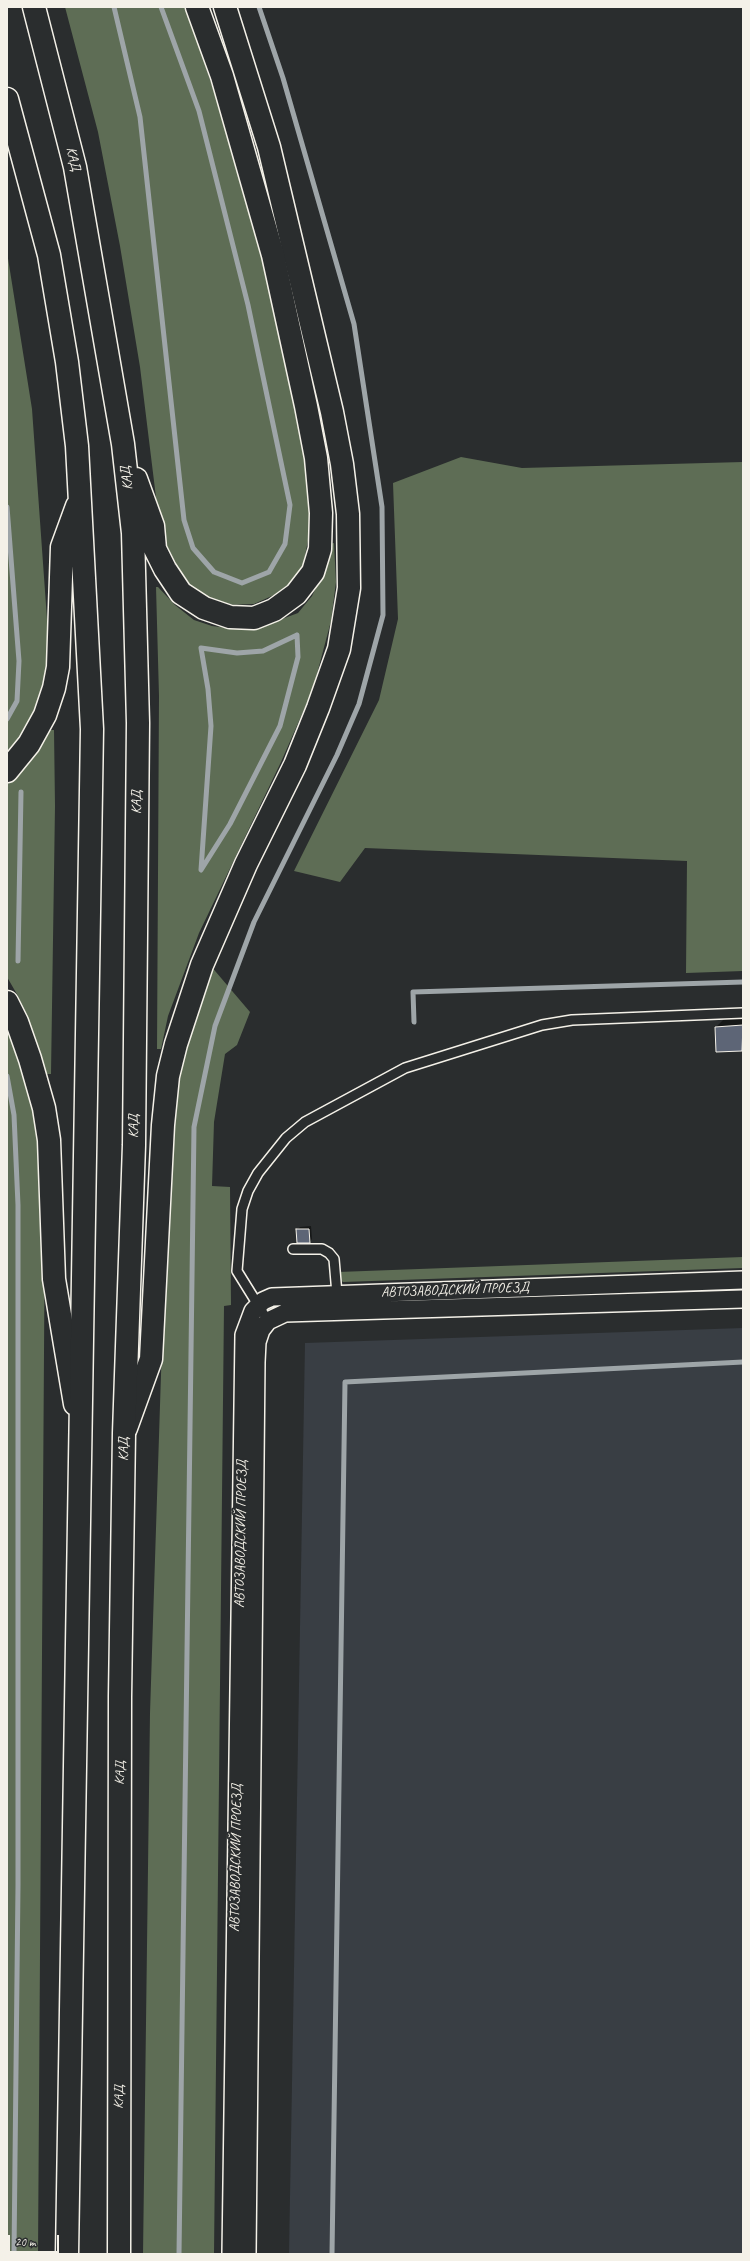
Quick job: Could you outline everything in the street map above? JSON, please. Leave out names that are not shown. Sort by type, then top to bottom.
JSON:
[{"type":"main road","name":"КАД","points":[[34,7],[75,167],[124,444],[133,532],[138,723],[134,1145],[124,1433],[120,1698],[119,2254]]},
{"type":"main road","points":[[124,444],[153,526],[155,549],[181,593],[204,608],[230,617],[254,618],[274,610],[296,594],[314,572],[320,549],[321,514],[316,458],[306,406],[273,255],[222,76],[197,7]]},
{"type":"main road","points":[[124,1433],[151,1359],[163,1125],[168,1076],[176,1044],[202,965],[246,864],[295,766],[318,708],[339,649],[349,588],[348,514],[342,464],[332,412],[269,147],[247,71],[225,7]]},
{"type":"main road","points":[[7,99],[49,255],[67,362],[77,446],[92,729],[86,1141],[79,1427],[67,2254]]},
{"type":"main road","points":[[7,770],[29,744],[44,715],[54,688],[58,667],[62,547],[80,498]]},
{"type":"main road","points":[[7,1002],[17,1022],[30,1058],[44,1108],[49,1140],[54,1279],[79,1427]]},
{"type":"street","name":"АВТОЗАВОДСКИЙ ПРОЕЗД","points":[[231,2254],[244,1335],[253,1311],[272,1297],[743,1280]]},
{"type":"street","name":"АВТОЗАВОДСКИЙ ПРОЕЗД","points":[[247,2254],[256,1362],[257,1342],[261,1330],[268,1321],[285,1313],[743,1299]]},
{"type":"lane","points":[[268,1321],[237,1271],[241,1216],[248,1191],[258,1173],[286,1138],[305,1122],[327,1108],[405,1068],[542,1025],[572,1020],[743,1013]]},
{"type":"lane","points":[[293,1249],[322,1249],[329,1253],[334,1259],[337,1294]]},
{"type":"shaded area","points":[[743,1328],[743,2254],[289,2254],[305,1343]]},
{"type":"green space","points":[[65,7],[186,7],[241,173],[268,276],[307,472],[311,525],[303,566],[291,583],[274,595],[254,604],[224,605],[194,591],[178,574],[169,556],[160,530],[140,367],[120,246],[98,132]]},
{"type":"green space","points":[[7,252],[32,409],[47,619],[48,666],[29,728],[7,751]]},
{"type":"green space","points":[[461,457],[522,468],[743,462],[743,971],[686,973],[687,861],[365,848],[340,882],[294,871],[379,700],[398,619],[393,483]]},
{"type":"green space","points":[[334,543],[336,582],[331,621],[313,689],[281,762],[199,933],[168,1016],[161,1049],[157,1049],[159,696],[156,587],[158,587],[175,605],[194,620],[212,626],[235,629],[258,628],[298,613],[312,596],[327,565],[330,544]]},
{"type":"green space","points":[[49,730],[54,730],[55,806],[51,1074],[46,1074],[18,996],[7,977],[7,784],[18,776],[39,749]]},
{"type":"green space","points":[[210,965],[250,1012],[237,1045],[225,1054],[214,1122],[212,1186],[230,1187],[231,1305],[224,1306],[214,2254],[143,2254],[150,1713],[168,1159],[180,1064]]},
{"type":"green space","points":[[7,1026],[27,1079],[42,1156],[45,1203],[38,2254],[7,2254]]},
{"type":"green space","points":[[743,1257],[743,1268],[343,1282],[338,1278],[338,1272]]},
{"type":"building","points":[[743,1025],[742,1051],[716,1052],[715,1027]]},
{"type":"building","points":[[296,1229],[309,1229],[310,1243],[297,1243]]},
{"type":"waterway","points":[[114,7],[140,117],[184,520],[193,548],[214,572],[242,583],[269,572],[285,544],[290,505],[248,305],[199,111],[161,7]]},
{"type":"waterway","points":[[179,2254],[194,1127],[215,1026],[254,922],[337,755],[359,704],[383,615],[382,507],[354,324],[283,78],[259,7]]},
{"type":"waterway","points":[[7,507],[19,661],[17,701],[7,719]]},
{"type":"waterway","points":[[297,635],[298,657],[280,726],[230,824],[201,870],[211,726],[208,689],[201,648],[237,653],[263,651],[297,635]]},
{"type":"waterway","points":[[18,961],[21,792]]},
{"type":"waterway","points":[[414,1022],[413,992],[743,982]]},
{"type":"waterway","points":[[7,1076],[14,1115],[18,1205],[18,1885],[14,2254]]},
{"type":"waterway","points":[[332,2254],[345,1382],[743,1362]]}]
